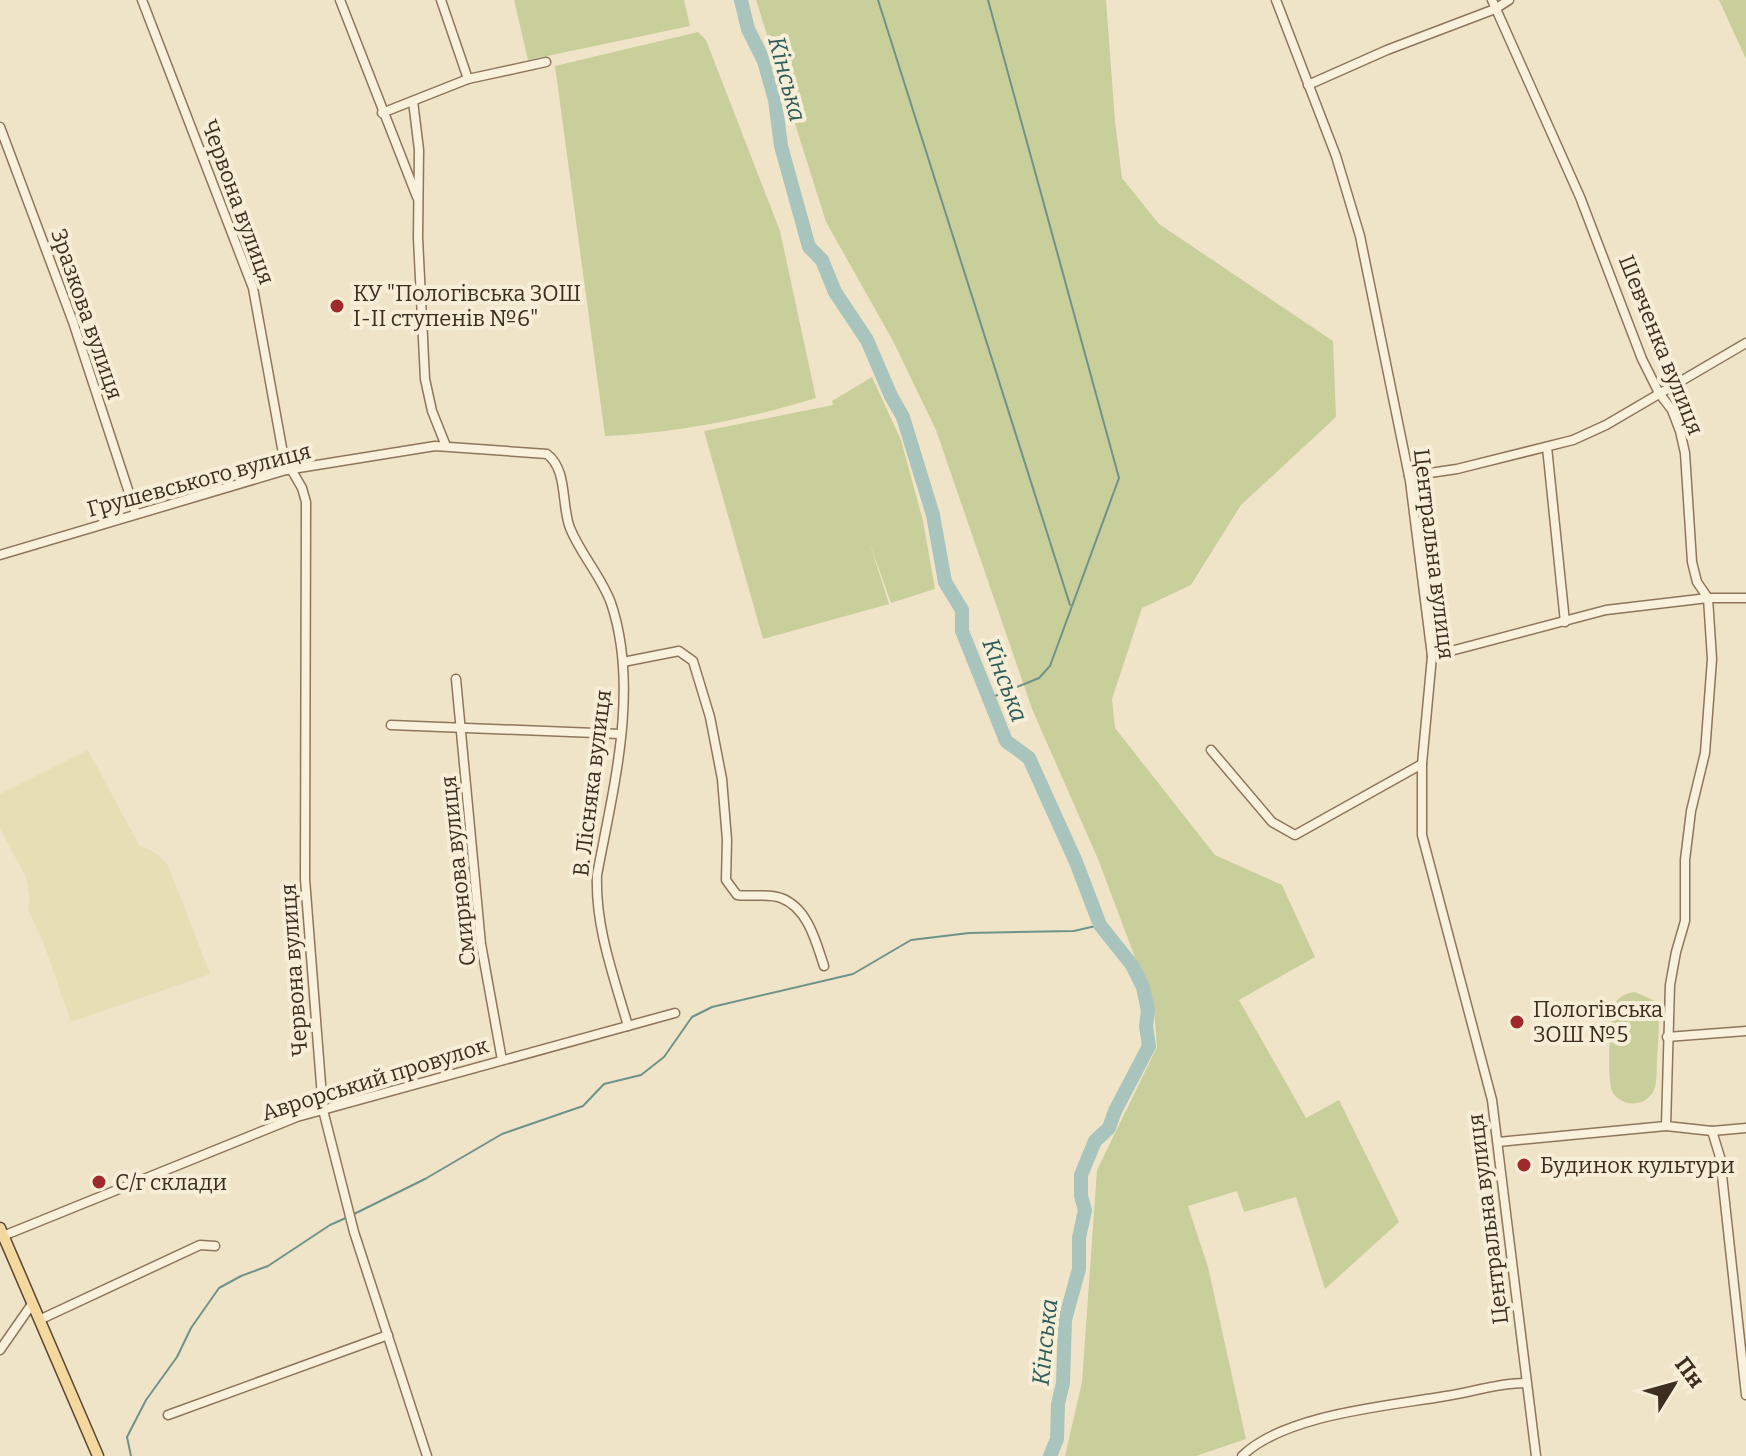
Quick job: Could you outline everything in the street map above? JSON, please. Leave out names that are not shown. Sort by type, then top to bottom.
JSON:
[{"type":"main road","points":[[1,1232],[98,1456]]},
{"type":"street","name":"Червона вулиця","points":[[142,0],[253,288],[289,470],[302,488],[306,502],[305,879],[323,1110],[354,1232],[427,1456]]},
{"type":"street","points":[[340,0],[419,202]]},
{"type":"street","points":[[441,0],[468,79]]},
{"type":"street","name":"Центральна вулиця","points":[[1276,0],[1336,156],[1360,236],[1409,476],[1432,656],[1422,764],[1422,835],[1492,1100],[1536,1456]]},
{"type":"street","points":[[1308,85],[1509,0]]},
{"type":"street","name":"Шевченка вулиця","points":[[1494,5],[1580,197],[1642,359],[1659,393],[1672,410],[1680,431],[1685,453],[1692,562],[1697,582],[1708,598],[1712,659],[1705,753],[1691,811],[1685,860],[1685,921],[1670,985],[1666,1126]]},
{"type":"street","points":[[382,113],[468,79],[546,62]]},
{"type":"street","points":[[413,101],[419,150],[425,379],[432,411],[446,446]]},
{"type":"street","name":"Зразкова вулиця","points":[[0,127],[73,322],[136,514]]},
{"type":"street","points":[[1409,476],[1457,469],[1573,440],[1606,425],[1746,343]]},
{"type":"street","name":"Грушевського вулиця","points":[[0,555],[289,470],[446,446],[540,452],[553,459]]},
{"type":"street","points":[[1547,447],[1565,622]]},
{"type":"street","name":"В. Лісняка вулиця","points":[[553,459],[558,467],[569,526],[610,601],[623,662],[620,734],[596,894],[601,929],[628,1026]]},
{"type":"street","points":[[1432,656],[1606,610],[1708,598],[1746,598]]},
{"type":"street","points":[[623,662],[679,651],[693,661],[710,717],[722,779],[727,840],[726,880],[737,895],[780,897],[799,912],[810,925],[824,966]]},
{"type":"street","name":"Смирнова вулиця","points":[[456,679],[481,944],[502,1060]]},
{"type":"street","points":[[391,725],[620,734]]},
{"type":"street","points":[[1211,750],[1272,822],[1295,835],[1422,764]]},
{"type":"street","name":"Аврорський провулок","points":[[1,1232],[297,1117],[675,1013]]},
{"type":"street","points":[[1667,1037],[1746,1031]]},
{"type":"street","points":[[1498,1142],[1666,1126],[1712,1131],[1746,1128]]},
{"type":"street","points":[[1712,1131],[1720,1157],[1746,1395]]},
{"type":"street","points":[[39,1320],[200,1245],[215,1246]]},
{"type":"street","points":[[0,1350],[32,1304]]},
{"type":"street","points":[[168,1415],[388,1335]]},
{"type":"street","points":[[1242,1456],[1254,1444],[1309,1422],[1363,1409],[1460,1394],[1502,1383],[1525,1383]]},
{"type":"shaded area","points":[[88,750],[139,845],[154,852],[168,865],[210,974],[71,1022],[44,944],[28,910],[30,901],[26,877],[0,829],[0,794]]},
{"type":"green space","points":[[514,0],[684,0],[690,26],[528,60]]},
{"type":"green space","points":[[756,0],[1106,0],[1122,178],[1159,224],[1333,341],[1336,417],[1241,505],[1191,585],[1142,608],[1112,699],[1115,728],[1215,855],[1282,885],[1315,957],[1239,1000],[1306,1118],[1339,1100],[1399,1222],[1325,1289],[1296,1197],[1244,1212],[1237,1191],[1188,1206],[1208,1267],[1246,1439],[1196,1456],[1065,1456],[1082,1382],[1097,1170],[1157,1047],[1154,1008],[1098,859],[1032,709],[936,430],[893,341],[826,222]]},
{"type":"green space","points":[[1719,0],[1746,0],[1746,59]]},
{"type":"green space","points":[[698,32],[706,40],[780,231],[816,398],[712,424],[605,436],[555,66]]},
{"type":"green space","points":[[872,377],[901,440],[923,521],[935,589],[891,603],[870,544],[889,604],[763,639],[704,431],[833,405],[832,401]]},
{"type":"green space","points":[[1635,992],[1653,1000],[1659,1029],[1655,1088],[1644,1101],[1632,1104],[1621,1100],[1612,1091],[1609,1048],[1615,1004],[1624,995]]},
{"type":"waterway","name":"Кінська","points":[[741,0],[748,29],[764,61],[775,100],[781,146],[809,247],[822,260],[835,292],[867,340],[903,417],[933,515],[945,582],[962,610],[962,631],[1006,741],[1029,758],[1076,862],[1100,925],[1132,965],[1143,987],[1148,1011],[1146,1026],[1149,1046],[1109,1128],[1095,1141],[1081,1175],[1085,1210],[1079,1238],[1079,1269],[1065,1320],[1057,1439],[1050,1456]]},
{"type":"waterway","points":[[878,0],[1070,605]]},
{"type":"waterway","points":[[988,0],[1119,478],[1050,666],[1039,678],[990,698]]},
{"type":"waterway","points":[[354,1214],[425,1179],[502,1134],[583,1106],[604,1084],[641,1075],[664,1057],[692,1017],[712,1007],[853,974],[911,940],[969,933],[1074,931],[1100,925]]},
{"type":"waterway","points":[[131,1456],[127,1437],[146,1400],[177,1357],[191,1328],[219,1288],[268,1266],[330,1225],[348,1217]]},
{"type":"place","name":"КУ \"Пологівська ЗОШ І-ІІ ступенів №6\"","points":[[337,306]]},
{"type":"place","name":"Пологівська ЗОШ №5","points":[[1517,1022]]},
{"type":"place","name":"Будинок культури","points":[[1524,1165]]},
{"type":"place","name":"С/г склади","points":[[99,1182]]}]
